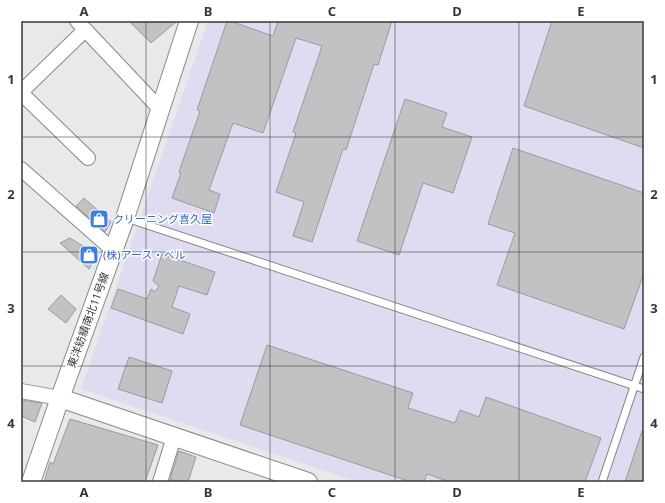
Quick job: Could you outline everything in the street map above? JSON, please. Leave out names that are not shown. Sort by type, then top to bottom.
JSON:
[{"type":"street","name":"東洋紡績南北11号線","points":[[31,482],[125,218],[189,21]]},
{"type":"street","points":[[88,158],[21,93],[81,25],[160,109]]},
{"type":"street","points":[[21,169],[113,250]]},
{"type":"street","points":[[21,392],[60,398],[174,436],[286,478],[308,482]]},
{"type":"street","points":[[160,482],[174,436]]},
{"type":"lane","points":[[125,218],[644,389]]},
{"type":"lane","points":[[602,482],[644,357]]},
{"type":"shaded area","points":[[208,21],[644,21],[644,482],[358,482],[81,389]]},
{"type":"building","points":[[129,21],[177,21],[151,43]]},
{"type":"building","points":[[227,21],[273,36],[278,21],[392,21],[378,65],[374,64],[346,150],[343,149],[312,242],[293,236],[304,202],[276,192],[296,133],[293,132],[322,46],[296,38],[263,133],[233,123],[209,190],[220,194],[214,213],[172,198],[181,173],[179,172],[200,111],[197,110]]},
{"type":"building","points":[[552,21],[644,21],[644,148],[524,106]]},
{"type":"building","points":[[405,99],[447,113],[442,127],[472,137],[453,193],[423,183],[399,255],[357,241]]},
{"type":"building","points":[[513,148],[644,193],[644,273],[624,329],[497,285],[515,233],[488,224]]},
{"type":"building","points":[[84,198],[111,222],[105,232],[76,206]]},
{"type":"building","points":[[70,238],[97,255],[89,269],[60,243]]},
{"type":"building","points":[[162,254],[215,272],[207,295],[179,286],[172,307],[190,314],[183,334],[111,308],[118,289],[147,299],[151,289],[155,292],[159,286],[153,281]]},
{"type":"building","points":[[61,295],[76,309],[66,323],[48,309]]},
{"type":"building","points":[[267,345],[413,393],[408,408],[455,423],[460,410],[479,417],[486,397],[601,438],[585,482],[450,482],[427,474],[424,482],[411,482],[240,425]]},
{"type":"building","points":[[129,357],[172,371],[162,403],[118,389]]},
{"type":"building","points":[[21,400],[42,403],[35,422],[21,416]]},
{"type":"building","points":[[70,419],[158,445],[145,482],[44,482],[50,462],[53,464]]},
{"type":"building","points":[[642,431],[644,432],[644,482],[625,482]]},
{"type":"building","points":[[179,451],[196,457],[188,482],[179,482],[170,479]]},
{"type":"place","name":"クリーニング喜久屋","points":[[99,219]]},
{"type":"place","name":"(株)アース・ベル","points":[[89,255]]}]
